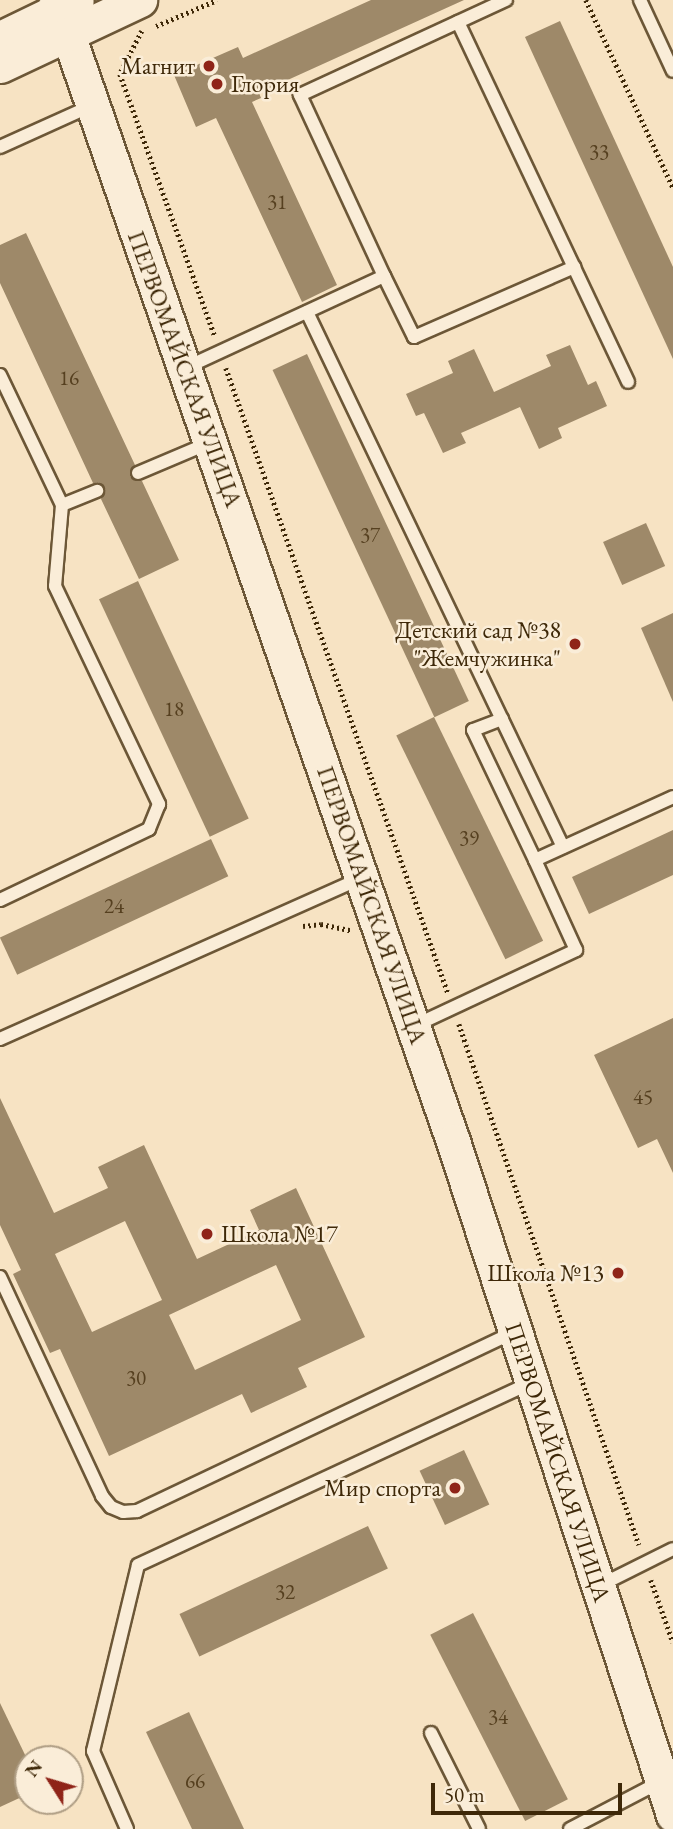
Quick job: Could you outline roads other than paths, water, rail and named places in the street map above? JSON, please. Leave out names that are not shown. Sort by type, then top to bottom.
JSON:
[{"type":"street","points":[[0,66],[65,11]]},
{"type":"street","points":[[0,38],[65,11],[140,18]]},
{"type":"street","name":"ПЕРВОМАЙСКАЯ УЛИЦА","points":[[65,11],[91,106],[212,441],[414,1026],[673,1815]]},
{"type":"lane","points":[[506,0],[300,95],[414,337],[574,267]]},
{"type":"lane","points":[[640,0],[673,71]]},
{"type":"lane","points":[[458,22],[628,382]]},
{"type":"lane","points":[[0,147],[91,106]]},
{"type":"lane","points":[[185,369],[384,276]]},
{"type":"lane","points":[[307,312],[563,847]]},
{"type":"lane","points":[[0,375],[62,505],[55,586],[159,804],[149,829],[0,900]]},
{"type":"lane","points":[[138,473],[212,441]]},
{"type":"lane","points":[[62,505],[97,491]]},
{"type":"lane","points":[[414,1026],[576,950],[473,730],[502,719]]},
{"type":"lane","points":[[535,860],[673,797]]},
{"type":"lane","points":[[0,1039],[362,877]]},
{"type":"lane","points":[[0,1278],[102,1496],[111,1507],[123,1512],[137,1511],[516,1331]]},
{"type":"lane","points":[[127,1829],[93,1751],[138,1565],[532,1382]]},
{"type":"lane","points":[[598,1587],[673,1549]]},
{"type":"lane","points":[[431,1733],[479,1829]]},
{"type":"lane","points":[[570,1829],[662,1781]]},
{"type":"place","name":"Магнит","points":[[209,66]]},
{"type":"place","name":"Глория","points":[[217,84]]},
{"type":"place","name":"Детский сад №38 \"Жемчужинка\"","points":[[575,644]]},
{"type":"place","name":"Школа №17","points":[[207,1234]]},
{"type":"place","name":"Школа №13","points":[[618,1273]]},
{"type":"place","name":"Мир спорта","points":[[455,1488]]}]
